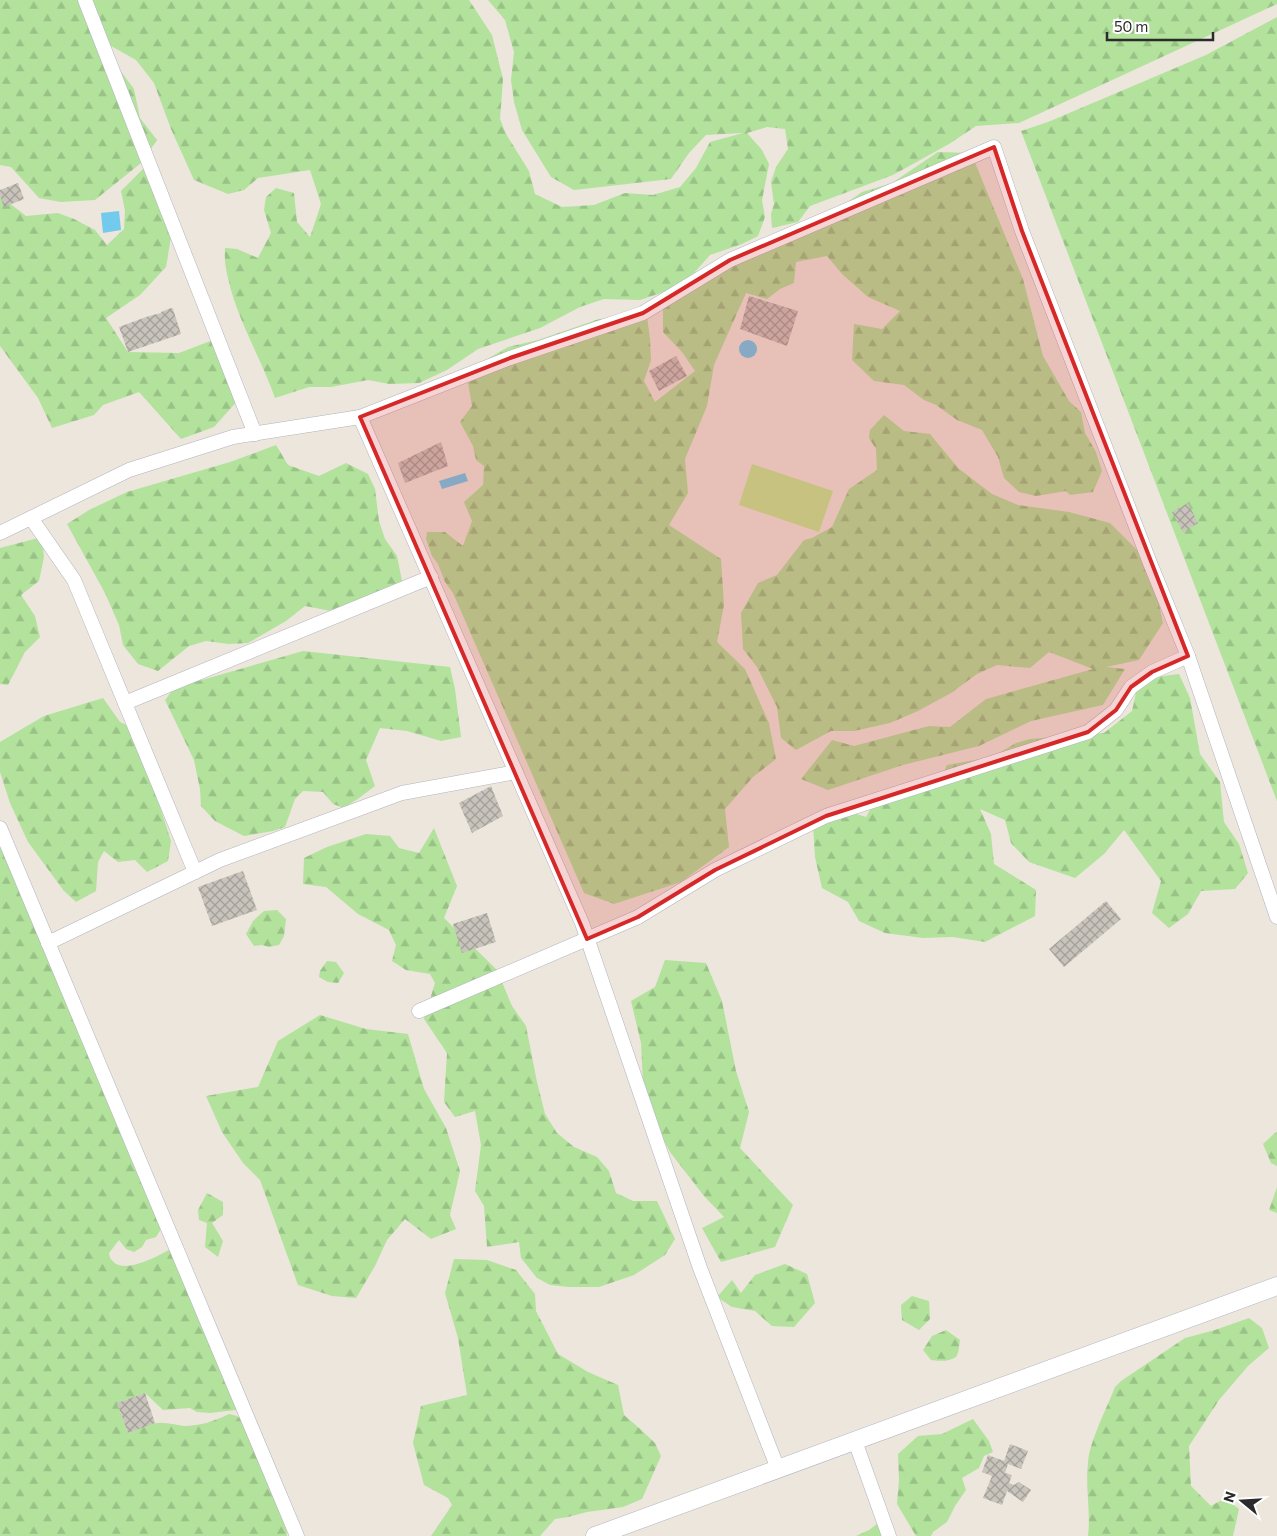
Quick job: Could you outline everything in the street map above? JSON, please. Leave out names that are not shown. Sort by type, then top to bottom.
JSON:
[{"type":"street","points":[[85,0],[255,434]]},
{"type":"street","points":[[0,533],[129,470],[233,438],[360,417],[510,358],[643,312],[730,260],[994,147],[1022,231],[1150,563],[1188,656],[1277,917]]},
{"type":"street","points":[[360,417],[582,923],[700,1268],[778,1469]]},
{"type":"street","points":[[30,518],[74,580],[195,872]]},
{"type":"street","points":[[125,703],[431,577]]},
{"type":"street","points":[[419,1011],[638,917],[715,870],[826,816],[1088,732],[1116,710],[1130,687],[1152,672],[1188,656]]},
{"type":"street","points":[[48,942],[220,860],[402,793],[516,772]]},
{"type":"street","points":[[0,828],[297,1536]]},
{"type":"street","points":[[595,1536],[1277,1286]]},
{"type":"street","points":[[855,1441],[889,1536]]},
{"type":"highlighted area","points":[[994,147],[1022,231],[1188,656],[1152,672],[1131,687],[1116,710],[1088,732],[826,816],[715,870],[638,917],[587,939],[360,417],[510,358],[643,313],[730,260]]},
{"type":"green space","points":[[0,0],[469,0],[492,35],[503,79],[500,119],[506,134],[529,171],[535,194],[562,207],[594,205],[625,193],[653,195],[680,187],[696,168],[710,142],[743,133],[706,135],[689,153],[671,179],[574,190],[551,177],[522,130],[514,102],[511,80],[514,52],[505,20],[488,0],[1277,0],[1277,4],[1019,123],[976,126],[949,144],[893,175],[810,206],[798,222],[772,228],[771,214],[774,204],[771,182],[776,167],[788,149],[785,129],[767,127],[747,133],[762,150],[769,164],[762,200],[765,217],[758,236],[742,244],[710,255],[694,273],[673,289],[640,300],[604,299],[580,307],[540,328],[478,349],[447,370],[419,383],[389,384],[368,380],[331,387],[309,387],[275,398],[246,331],[231,290],[226,269],[225,248],[237,249],[258,258],[271,233],[264,210],[266,197],[276,188],[294,193],[297,222],[310,237],[321,204],[310,170],[258,178],[244,190],[228,194],[194,180],[171,129],[154,83],[136,60],[111,46],[113,61],[134,89],[140,118],[157,140],[141,163],[95,200],[61,202],[39,198],[11,167],[0,165]]},
{"type":"green space","points":[[1277,17],[1277,801],[1021,131],[1048,122],[1206,55]]},
{"type":"green space","points":[[938,152],[971,153],[1023,279],[1043,356],[1069,401],[1081,412],[1085,433],[1096,452],[1102,471],[1093,492],[1070,495],[1066,491],[1036,496],[1019,492],[1004,478],[998,457],[982,430],[957,420],[904,385],[874,381],[852,360],[854,324],[882,329],[900,311],[868,297],[842,274],[827,256],[796,262],[794,283],[780,289],[767,299],[746,293],[714,365],[707,406],[685,459],[688,493],[669,525],[721,559],[724,605],[717,642],[745,669],[769,723],[776,759],[753,777],[725,809],[729,847],[681,882],[614,904],[584,893],[453,593],[445,582],[438,564],[432,556],[426,539],[427,532],[445,532],[463,546],[472,521],[464,502],[483,485],[484,466],[476,460],[473,446],[460,422],[472,406],[468,383],[489,358],[508,347],[538,340],[596,320],[619,315],[647,316],[651,360],[644,381],[655,402],[695,371],[682,352],[663,332],[663,305],[709,272],[829,215],[862,192],[892,183]]},
{"type":"green space","points":[[146,166],[172,231],[166,267],[140,295],[106,318],[128,352],[179,353],[213,340],[239,399],[214,427],[181,439],[139,392],[103,405],[94,415],[52,428],[38,398],[0,346],[0,196],[26,216],[58,213],[74,219],[95,230],[107,245],[124,229],[125,211],[121,191]]},
{"type":"green space","points":[[884,415],[904,431],[930,434],[958,468],[992,494],[1018,505],[1069,512],[1110,523],[1150,563],[1163,623],[1139,660],[1106,667],[1125,669],[1103,705],[1031,721],[979,746],[903,765],[828,790],[801,779],[832,740],[854,746],[929,726],[950,727],[986,699],[1093,669],[1049,652],[1030,668],[997,665],[977,674],[951,693],[918,711],[890,723],[854,731],[831,731],[796,750],[781,738],[777,707],[757,667],[743,649],[741,613],[758,583],[777,575],[804,540],[812,538],[832,527],[849,489],[877,470],[876,449],[869,438],[870,430]]},
{"type":"green space","points":[[276,445],[288,465],[319,476],[346,463],[368,474],[375,489],[379,521],[385,539],[397,556],[403,586],[331,611],[305,606],[286,621],[248,643],[229,644],[206,641],[189,646],[158,671],[138,664],[123,645],[119,625],[105,593],[67,524],[89,510],[127,492],[230,462]]},
{"type":"green space","points":[[752,464],[833,491],[819,532],[739,505]]},
{"type":"green space","points":[[42,537],[44,557],[39,581],[21,595],[35,616],[40,637],[25,652],[8,685],[0,684],[0,548]]},
{"type":"green space","points":[[303,651],[450,667],[455,689],[461,737],[441,741],[407,731],[380,728],[366,760],[375,786],[344,808],[333,804],[323,792],[303,791],[295,799],[285,827],[244,836],[215,821],[201,806],[200,789],[194,760],[165,700],[174,688]]},
{"type":"green space","points":[[1179,674],[1190,698],[1200,754],[1220,782],[1224,822],[1239,844],[1248,873],[1235,889],[1201,891],[1188,914],[1169,928],[1152,913],[1161,881],[1124,830],[1104,854],[1075,878],[1029,862],[1011,843],[1005,820],[980,809],[991,834],[994,864],[1036,890],[1035,916],[985,942],[953,937],[923,938],[885,933],[859,921],[848,902],[822,888],[815,857],[813,826],[847,811],[866,817],[878,795],[937,787],[947,765],[992,757],[1016,743],[1030,739],[1104,733],[1132,711],[1139,679]]},
{"type":"green space","points":[[103,698],[120,722],[144,733],[152,782],[171,841],[168,861],[147,872],[135,860],[118,862],[104,851],[98,862],[96,891],[76,902],[64,891],[28,842],[10,803],[0,772],[0,742],[44,716]]},
{"type":"green space","points":[[434,828],[457,886],[444,918],[497,970],[512,1006],[526,1026],[545,1114],[557,1133],[574,1147],[597,1157],[609,1171],[616,1193],[633,1201],[657,1201],[675,1239],[665,1255],[634,1275],[599,1287],[550,1285],[537,1278],[521,1258],[519,1242],[487,1247],[484,1206],[475,1191],[481,1145],[475,1111],[455,1117],[444,1102],[447,1053],[424,1019],[435,983],[430,974],[406,970],[392,961],[396,945],[389,930],[358,914],[326,887],[303,884],[304,858],[327,847],[366,834],[390,836],[399,848],[419,853]]},
{"type":"green space","points":[[0,839],[161,1229],[156,1237],[146,1240],[142,1247],[134,1252],[126,1249],[119,1240],[109,1253],[110,1258],[116,1264],[128,1266],[143,1262],[169,1250],[177,1261],[236,1399],[236,1410],[210,1413],[197,1412],[190,1408],[163,1410],[145,1393],[117,1403],[128,1433],[157,1423],[190,1426],[207,1423],[229,1414],[237,1416],[253,1430],[286,1523],[287,1536],[0,1536]]},
{"type":"green space","points":[[277,910],[286,919],[284,936],[279,945],[269,947],[262,945],[254,946],[246,934],[253,921],[264,911]]},
{"type":"green space","points":[[665,960],[706,963],[722,1001],[736,1071],[749,1112],[740,1148],[793,1205],[775,1247],[721,1262],[702,1228],[724,1217],[704,1196],[670,1152],[644,1104],[641,1043],[631,1001],[655,987]]},
{"type":"green space","points":[[327,961],[336,962],[344,973],[338,983],[328,982],[319,977],[320,971]]},
{"type":"green space","points":[[320,1015],[366,1029],[408,1034],[424,1089],[446,1128],[460,1171],[450,1215],[456,1229],[431,1239],[405,1219],[387,1240],[375,1266],[356,1298],[332,1296],[298,1285],[260,1180],[243,1163],[222,1132],[206,1096],[258,1087],[278,1041]]},
{"type":"green space","points":[[1276,1132],[1277,1166],[1271,1163],[1263,1144]]},
{"type":"green space","points":[[1277,1187],[1277,1213],[1269,1210]]},
{"type":"green space","points":[[207,1193],[223,1202],[223,1215],[212,1223],[223,1241],[218,1257],[205,1247],[207,1223],[199,1220],[198,1210]]},
{"type":"green space","points":[[454,1259],[487,1260],[516,1270],[535,1294],[536,1311],[558,1354],[588,1372],[618,1385],[624,1415],[655,1443],[661,1456],[642,1499],[623,1507],[555,1519],[540,1536],[431,1536],[452,1505],[448,1498],[424,1485],[413,1443],[421,1406],[467,1395],[458,1338],[445,1293]]},
{"type":"green space","points":[[785,1264],[807,1274],[815,1303],[794,1327],[772,1326],[755,1311],[732,1307],[717,1297],[732,1280],[741,1293],[755,1275]]},
{"type":"green space","points":[[912,1296],[929,1301],[930,1319],[919,1330],[902,1320],[901,1305]]},
{"type":"green space","points":[[1249,1318],[1262,1328],[1269,1348],[1248,1366],[1219,1400],[1189,1446],[1191,1486],[1211,1506],[1225,1498],[1239,1509],[1233,1536],[1088,1536],[1087,1472],[1089,1455],[1095,1435],[1115,1387],[1185,1338]]},
{"type":"green space","points":[[946,1330],[960,1340],[956,1357],[940,1361],[931,1360],[923,1350],[932,1336]]},
{"type":"green space","points":[[973,1419],[989,1441],[993,1452],[984,1456],[979,1468],[962,1478],[966,1490],[947,1522],[933,1532],[931,1536],[916,1536],[897,1504],[899,1480],[898,1454],[918,1436],[942,1434]]},
{"type":"green space","points":[[886,1517],[892,1536],[856,1536],[869,1530]]},
{"type":"water","points":[[119,211],[121,230],[103,233],[101,213]]},
{"type":"water","points":[[748,340],[754,343],[757,349],[754,355],[748,358],[742,355],[739,349],[742,343]]},
{"type":"water","points":[[465,473],[468,481],[442,489],[439,481]]},
{"type":"building","points":[[18,183],[24,199],[4,207],[0,190]]},
{"type":"building","points":[[749,296],[798,311],[787,346],[740,329]]},
{"type":"building","points":[[171,308],[173,309],[181,334],[128,352],[119,327]]},
{"type":"building","points":[[676,356],[687,376],[659,391],[649,371]]},
{"type":"building","points":[[441,442],[448,466],[405,483],[398,463]]},
{"type":"building","points":[[1188,503],[1198,523],[1183,532],[1172,512]]},
{"type":"building","points":[[491,786],[503,816],[472,833],[459,803]]},
{"type":"building","points":[[243,871],[257,910],[212,926],[198,887]]},
{"type":"building","points":[[1106,901],[1121,919],[1064,967],[1049,949]]},
{"type":"building","points":[[487,913],[496,942],[462,953],[453,924]]},
{"type":"building","points":[[145,1393],[155,1423],[128,1433],[117,1403]]},
{"type":"building","points":[[1010,1444],[1028,1451],[1021,1469],[1008,1464],[1005,1473],[1012,1475],[1009,1483],[1014,1485],[1019,1482],[1031,1490],[1023,1502],[1007,1491],[1002,1505],[983,1498],[992,1476],[982,1472],[988,1455],[1004,1461]]}]
